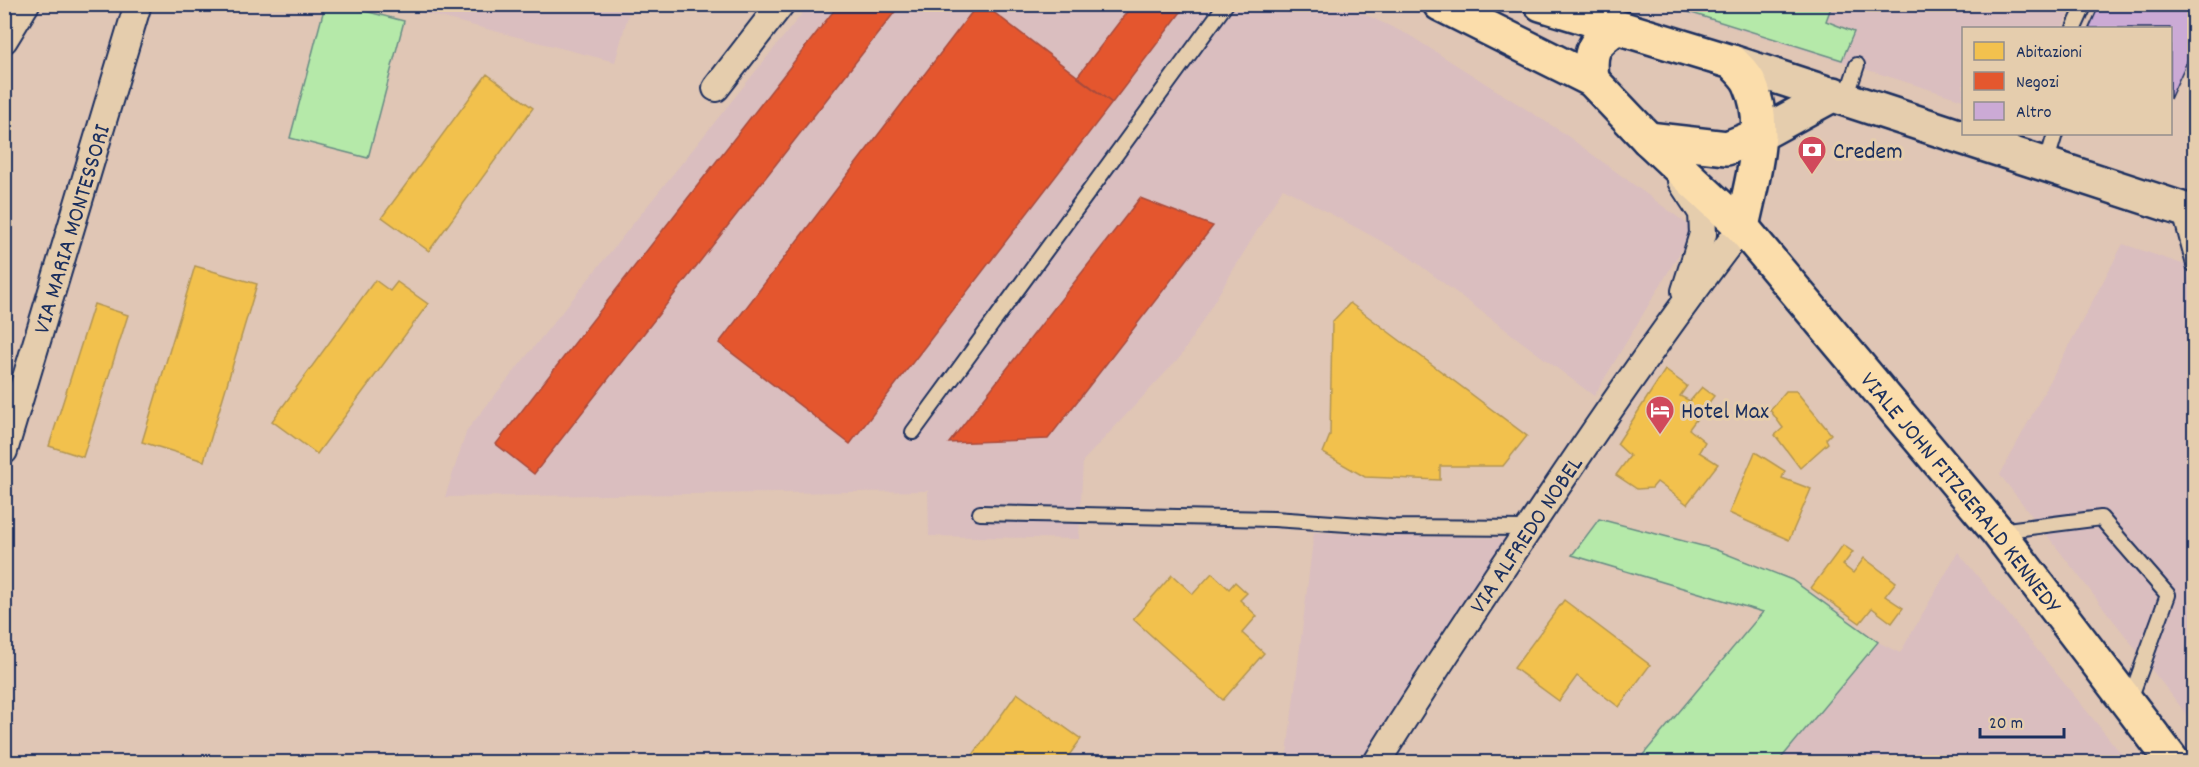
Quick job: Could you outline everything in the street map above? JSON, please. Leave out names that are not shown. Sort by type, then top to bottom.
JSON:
[{"type":"main road","name":"VIALE JOHN FITZGERALD KENNEDY","points":[[1440,4],[1592,80],[1648,139],[1742,227],[1997,531],[2173,762]]},
{"type":"main road","points":[[1541,4],[1840,96],[1962,127]]},
{"type":"main road","points":[[1592,80],[1590,58],[1599,39],[1617,27]]},
{"type":"main road","points":[[1732,62],[1749,81],[1757,105],[1759,135],[1742,227]]},
{"type":"main road","points":[[1648,139],[1727,148],[1840,96]]},
{"type":"main road","points":[[1995,135],[2050,149],[2187,210]]},
{"type":"street","points":[[4,40],[26,4]]},
{"type":"street","name":"VIA MARIA MONTESSORI","points":[[4,451],[138,4]]},
{"type":"street","points":[[716,88],[782,4]]},
{"type":"street","name":"VIA ALFREDO NOBEL","points":[[1648,139],[1702,213],[1703,234],[1679,309]]},
{"type":"street","name":"VIA ALFREDO NOBEL","points":[[1377,762],[1433,670],[1529,528],[1679,309],[1742,227]]},
{"type":"lane","points":[[913,432],[1226,4]]},
{"type":"lane","points":[[2074,27],[2085,4]]},
{"type":"lane","points":[[1840,96],[1857,65]]},
{"type":"lane","points":[[2187,210],[2194,264]]},
{"type":"lane","points":[[980,513],[1274,519],[1391,527],[1529,528]]},
{"type":"lane","points":[[1997,531],[2102,518],[2168,595],[2129,704]]},
{"type":"shaded area","points":[[422,4],[631,5],[615,62],[420,12]]},
{"type":"shaded area","points":[[809,5],[1345,5],[1409,35],[1562,132],[1694,229],[1594,396],[1405,254],[1283,188],[1181,356],[1083,461],[1079,539],[929,536],[928,491],[445,497],[467,430]]},
{"type":"shaded area","points":[[1661,5],[2072,5],[2062,27],[1962,27],[1962,100]]},
{"type":"shaded area","points":[[2123,244],[2194,268],[2194,724],[2000,475]]},
{"type":"shaded area","points":[[1314,532],[1510,538],[1367,762],[1286,762]]},
{"type":"shaded area","points":[[1958,552],[2128,762],[1778,762],[1878,642],[1900,653]]},
{"type":"green space","points":[[325,5],[341,5],[404,21],[368,158],[290,138]]},
{"type":"green space","points":[[1666,5],[1832,5],[1826,21],[1854,32],[1842,60]]},
{"type":"green space","points":[[1599,519],[1714,549],[1792,580],[1878,642],[1778,762],[1637,762],[1763,612],[1572,555]]},
{"type":"building: Abitazioni","points":[[487,74],[533,108],[429,251],[382,217]]},
{"type":"building: Abitazioni","points":[[195,266],[257,284],[204,461],[142,442]]},
{"type":"building: Abitazioni","points":[[375,280],[390,291],[397,282],[428,304],[317,454],[272,421]]},
{"type":"building: Abitazioni","points":[[1350,303],[1527,436],[1503,466],[1440,466],[1440,480],[1365,477],[1323,453],[1330,435],[1332,322]]},
{"type":"building: Abitazioni","points":[[94,304],[128,315],[83,457],[49,446]]},
{"type":"building: Abitazioni","name":"Hotel Max","points":[[1665,370],[1687,386],[1680,396],[1690,401],[1702,387],[1714,396],[1689,429],[1705,442],[1699,452],[1718,464],[1687,504],[1657,482],[1652,488],[1637,489],[1616,475],[1630,456],[1617,444]]},
{"type":"building: Abitazioni","points":[[1786,391],[1796,391],[1831,434],[1826,439],[1828,443],[1800,468],[1775,435],[1783,428],[1770,410]]},
{"type":"building: Abitazioni","points":[[1755,452],[1785,471],[1782,478],[1811,489],[1789,540],[1729,513]]},
{"type":"building: Abitazioni","points":[[1843,545],[1853,552],[1843,565],[1853,573],[1864,558],[1896,582],[1885,596],[1903,608],[1892,623],[1872,608],[1860,623],[1811,588]]},
{"type":"building: Abitazioni","points":[[1212,573],[1229,589],[1235,582],[1247,593],[1240,600],[1257,616],[1242,633],[1264,653],[1223,700],[1133,619],[1172,575],[1193,594]]},
{"type":"building: Abitazioni","points":[[1564,600],[1650,665],[1619,707],[1577,676],[1559,701],[1514,668]]},
{"type":"building: Abitazioni","points":[[1017,693],[1081,739],[1064,762],[968,762]]},
{"type":"building: Negozi","points":[[839,4],[901,4],[534,474],[496,444]]},
{"type":"building: Negozi","points":[[978,4],[983,4],[1112,103],[850,444],[719,343]]},
{"type":"building: Negozi","points":[[1133,4],[1187,4],[1112,103],[1077,77]]},
{"type":"building: Negozi","points":[[1140,198],[1213,226],[1048,439],[949,443]]},
{"type":"building: Altro","points":[[2100,4],[2194,4],[2194,46],[2172,95],[2172,27],[2089,27]]},
{"type":"place","name":"Credem","points":[[1812,176]]},
{"type":"place","name":"Hotel Max","points":[[1660,436]]}]
